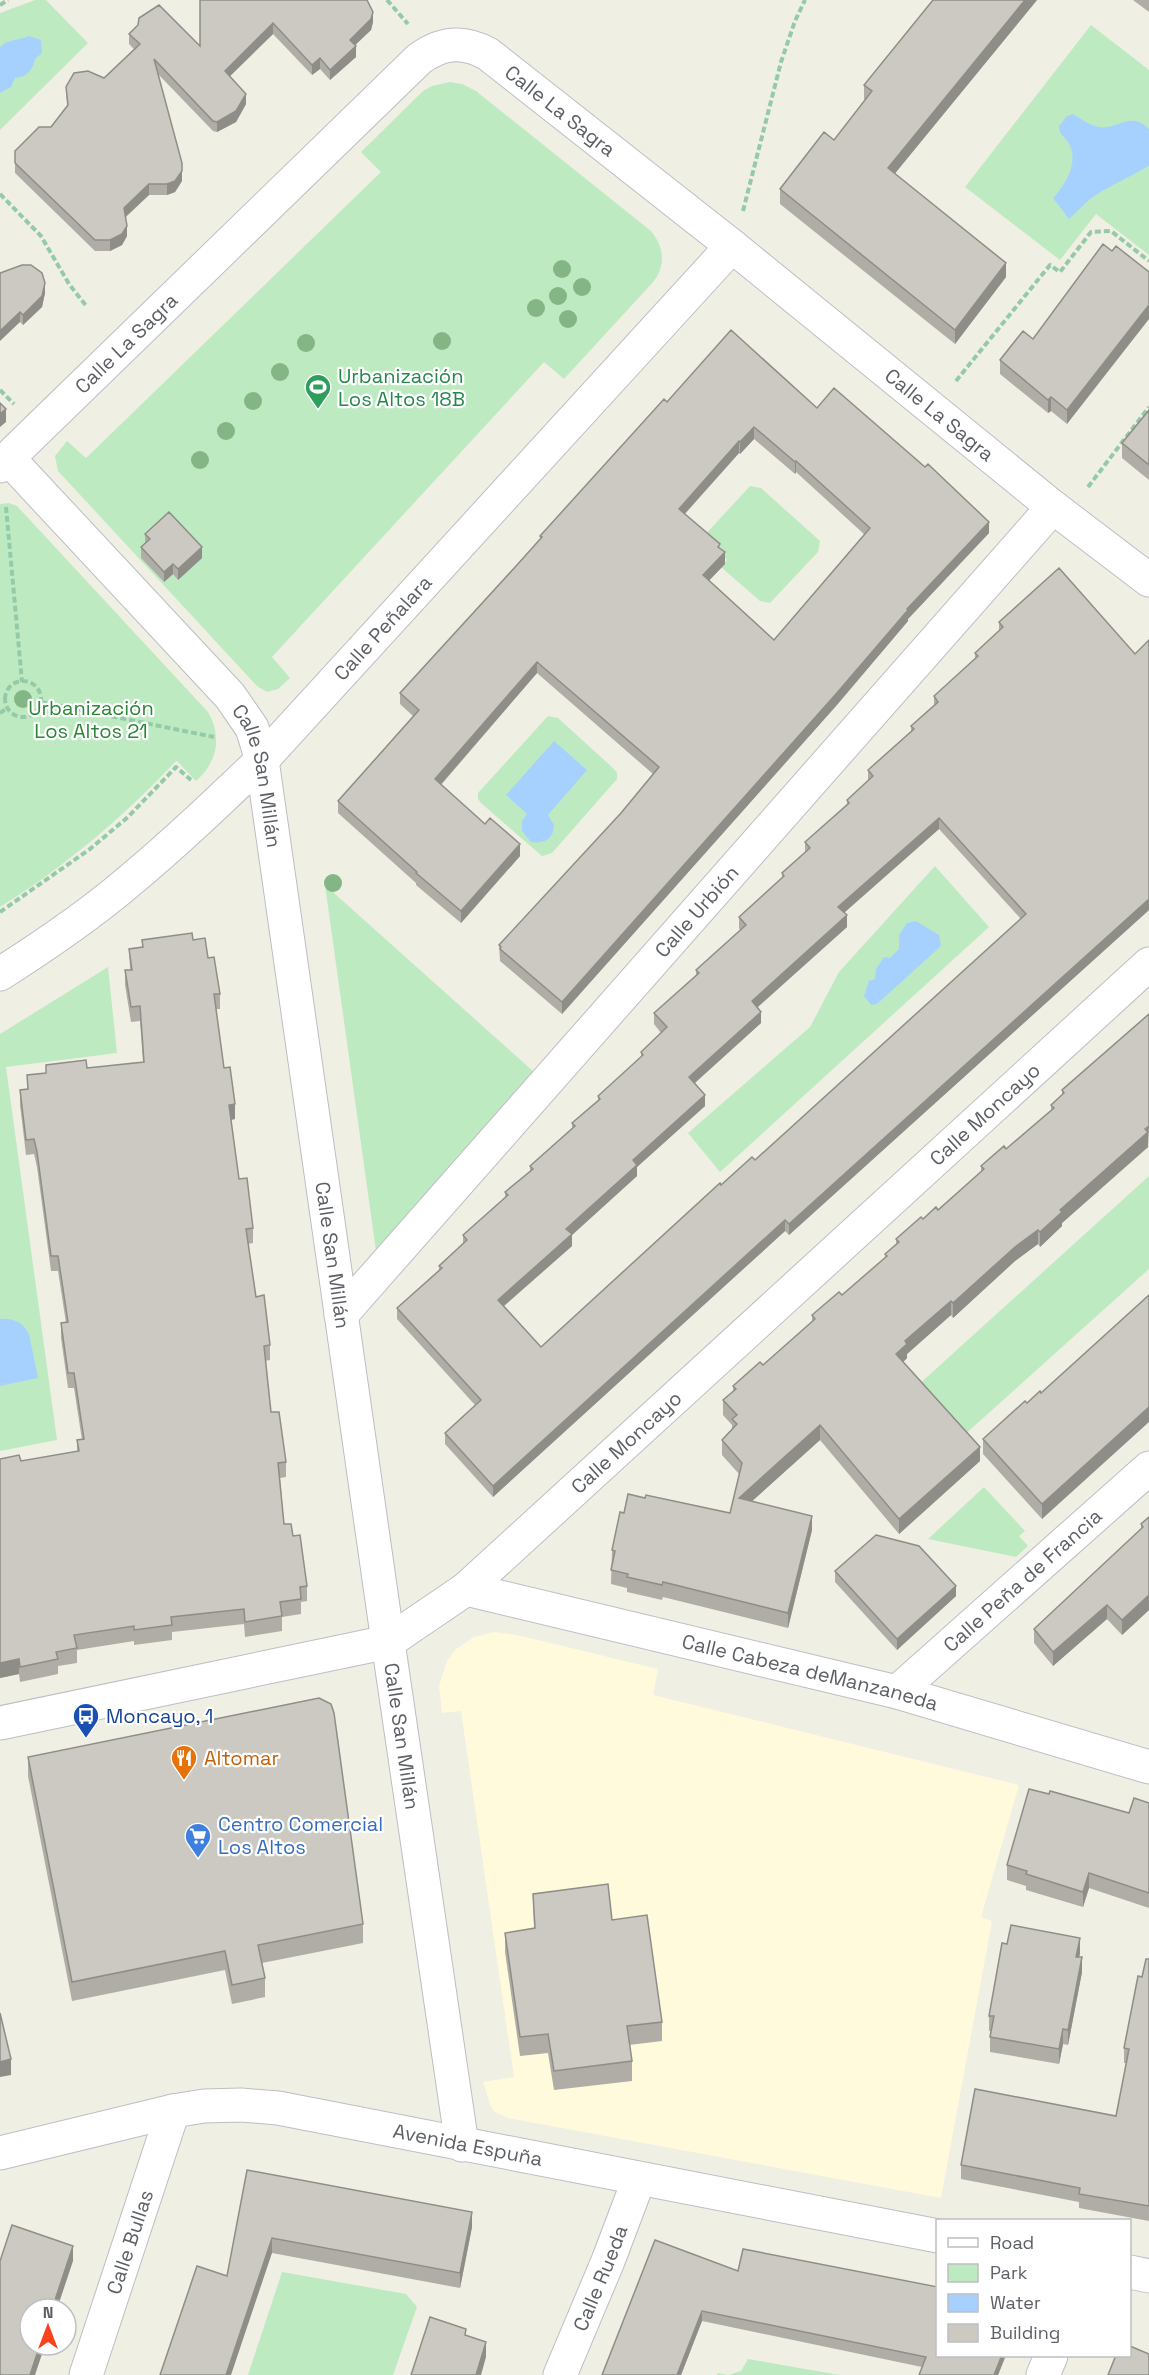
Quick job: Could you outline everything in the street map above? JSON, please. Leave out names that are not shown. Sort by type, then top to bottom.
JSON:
[{"type":"street","name":"Calle La Sagra","points":[[4,462],[419,59],[431,50],[445,45],[460,44],[475,46],[488,54],[732,246],[1053,507],[1149,580]]},
{"type":"street","name":"Calle Peñalara","points":[[0,974],[49,942],[125,885],[188,830],[262,759],[732,246]]},
{"type":"street","name":"Calle San Millán","points":[[4,462],[230,696],[252,728],[262,759],[462,2145]]},
{"type":"street","name":"Calle Urbión","points":[[341,1315],[1053,507]]},
{"type":"street","name":"Calle Moncayo","points":[[0,1723],[388,1642],[466,1589],[1149,964]]},
{"type":"street","name":"Calle Peña de Francia","points":[[897,1692],[1149,1468]]},
{"type":"street","name":"Calle Cabeza deManzaneda","points":[[466,1589],[897,1692],[1149,1767]]},
{"type":"street","name":"Avenida Espuña","points":[[0,2153],[174,2111],[204,2106],[241,2105],[278,2108],[936,2236]]},
{"type":"street","name":"Calle Bullas","points":[[86,2375],[174,2111]]},
{"type":"street","name":"Calle Rueda","points":[[560,2375],[608,2261],[639,2179]]},
{"type":"street","points":[[1131,2272],[1149,2276]]},
{"type":"street","points":[[1043,2375],[1050,2357]]},
{"type":"path","points":[[0,5],[8,0]]},
{"type":"path","points":[[387,0],[413,29]]},
{"type":"path","points":[[743,212],[781,62],[805,0]]},
{"type":"path","points":[[0,194],[41,236],[69,284],[87,307]]},
{"type":"path","points":[[956,381],[1050,265],[1060,272],[1091,232],[1111,231],[1149,261]]},
{"type":"path","points":[[0,390],[14,404]]},
{"type":"path","points":[[1088,487],[1149,407]]},
{"type":"path","points":[[6,500],[22,682]]},
{"type":"path","points":[[27,682],[36,687],[41,702],[36,711],[28,716],[19,717],[8,708],[6,699],[13,684],[27,682]]},
{"type":"path","points":[[41,702],[222,738]]},
{"type":"path","points":[[0,713],[8,708]]},
{"type":"path","points":[[0,912],[90,849],[128,817],[176,767],[196,784]]},
{"type":"shaded area","points":[[494,1632],[517,1635],[658,1669],[653,1695],[1019,1785],[981,1917],[992,1921],[941,2198],[508,2118],[495,2112],[491,2107],[483,2082],[514,2077],[461,1711],[442,1713],[439,1686],[447,1661],[456,1649],[474,1637]]},
{"type":"green space","points":[[35,0],[46,0],[88,43],[0,130],[0,13]]},
{"type":"green space","points":[[1091,25],[1149,70],[1149,255],[1096,214],[1060,260],[965,187]]},
{"type":"green space","name":"Urbanización Los Altos 18B","points":[[450,82],[462,84],[476,91],[651,231],[659,243],[662,262],[654,281],[564,379],[544,362],[272,657],[290,678],[278,689],[267,692],[257,686],[58,471],[55,456],[67,441],[86,458],[381,172],[361,152],[423,91],[432,86]]},
{"type":"green space","points":[[750,486],[761,488],[820,541],[818,552],[770,603],[760,601],[721,567],[727,560],[703,537]]},
{"type":"green space","name":"Urbanización Los Altos 21","points":[[9,503],[17,506],[208,712],[215,730],[216,748],[209,766],[196,781],[177,761],[175,762],[135,803],[92,840],[48,875],[0,907],[0,504]]},
{"type":"green space","points":[[548,716],[558,718],[614,769],[617,779],[552,853],[542,856],[481,803],[478,793]]},
{"type":"green space","points":[[935,866],[989,927],[720,1172],[688,1133],[810,1027],[839,972]]},
{"type":"green space","points":[[325,885],[534,1072],[376,1251]]},
{"type":"green space","points":[[108,967],[117,1053],[6,1067],[57,1440],[0,1451],[0,1034]]},
{"type":"green space","points":[[1149,1176],[1149,1269],[962,1437],[917,1386]]},
{"type":"green space","points":[[984,1487],[1025,1531],[1019,1536],[1028,1546],[1016,1557],[928,1539]]},
{"type":"green space","points":[[282,2272],[406,2294],[417,2307],[393,2375],[248,2375]]},
{"type":"green space","points":[[748,2359],[840,2375],[728,2375],[741,2371]]},
{"type":"water","points":[[29,36],[41,40],[42,53],[35,59],[29,72],[15,78],[11,87],[0,93],[0,47],[6,42]]},
{"type":"water","points":[[1073,114],[1099,127],[1130,121],[1142,124],[1149,129],[1149,166],[1102,191],[1069,219],[1053,198],[1067,179],[1073,157],[1059,126],[1067,116]]},
{"type":"water","points":[[554,741],[587,770],[548,815],[554,825],[550,837],[544,841],[531,842],[522,831],[522,821],[527,814],[506,795]]},
{"type":"water","points":[[916,921],[939,935],[941,946],[877,1004],[871,1005],[864,996],[869,981],[875,979],[876,969],[884,957],[890,958],[899,949],[899,935],[907,923]]},
{"type":"water","points":[[0,1319],[17,1322],[29,1334],[38,1378],[0,1386]]},
{"type":"building","points":[[200,0],[367,0],[373,12],[371,19],[350,40],[356,46],[330,70],[320,58],[312,65],[273,23],[225,71],[246,94],[236,111],[217,122],[213,121],[154,59],[182,163],[182,171],[175,181],[167,184],[149,184],[124,208],[127,226],[122,234],[110,240],[95,240],[15,163],[15,151],[39,127],[51,127],[68,105],[66,87],[74,73],[88,71],[104,78],[140,44],[129,34],[138,25],[139,18],[159,5],[200,46]]},
{"type":"building","points":[[933,0],[1025,0],[888,168],[1006,263],[955,330],[780,189],[824,132],[834,140],[872,91],[864,85]]},
{"type":"building","points":[[1103,244],[1112,251],[1116,246],[1149,272],[1149,305],[1067,410],[1051,397],[1048,400],[1000,360],[1023,331],[1033,339]]},
{"type":"building","points":[[22,265],[31,265],[42,273],[45,283],[42,296],[23,315],[20,312],[0,331],[0,273]]},
{"type":"building","points":[[731,330],[817,408],[834,388],[925,467],[928,464],[989,522],[907,609],[836,694],[562,1002],[500,949],[499,945],[621,813],[659,767],[537,662],[435,779],[485,824],[490,818],[520,844],[461,911],[338,801],[419,710],[400,693],[664,399],[667,402]],"holes":[[[754,427],[870,528],[774,640],[703,575],[725,552],[718,547],[720,544],[679,509]]]},
{"type":"building","points":[[0,403],[6,409],[0,414]]},
{"type":"building","points":[[1149,410],[1149,465],[1122,443]]},
{"type":"building","points":[[169,512],[202,547],[178,569],[173,564],[164,572],[141,547],[150,539],[145,534]]},
{"type":"building","points":[[1059,568],[1135,654],[1149,640],[1149,899],[789,1224],[785,1220],[493,1486],[445,1433],[481,1400],[397,1308],[442,1268],[439,1266],[467,1240],[463,1235],[508,1195],[505,1192],[533,1169],[530,1166],[575,1126],[572,1123],[600,1099],[598,1096],[643,1055],[641,1052],[667,1027],[654,1013],[699,973],[696,970],[746,925],[739,917],[784,876],[782,873],[810,848],[805,842],[849,803],[847,800],[873,776],[868,770],[914,729],[911,726],[938,702],[934,696],[978,656],[975,653],[1003,627],[999,622]],"holes":[[[939,818],[1026,914],[755,1160],[752,1157],[721,1185],[720,1183],[541,1347],[498,1300],[572,1234],[566,1229],[637,1165],[633,1160],[705,1095],[689,1077],[761,1012],[752,1001],[847,915],[838,907]]]},
{"type":"building","points":[[192,933],[193,940],[205,938],[208,958],[214,957],[220,994],[214,994],[224,1068],[230,1067],[235,1104],[229,1105],[239,1179],[247,1178],[253,1228],[246,1229],[256,1297],[264,1295],[270,1345],[264,1346],[271,1412],[279,1412],[286,1462],[278,1463],[284,1524],[291,1524],[293,1536],[300,1535],[307,1586],[300,1587],[301,1599],[280,1602],[282,1616],[245,1622],[244,1609],[171,1617],[172,1625],[134,1630],[134,1626],[74,1635],[77,1648],[56,1652],[58,1659],[20,1667],[19,1659],[0,1663],[0,1459],[19,1455],[21,1461],[79,1451],[77,1440],[84,1439],[74,1373],[68,1373],[61,1323],[68,1322],[58,1256],[51,1256],[37,1152],[34,1139],[26,1140],[20,1090],[28,1089],[27,1075],[46,1073],[46,1065],[86,1060],[87,1068],[144,1062],[140,1006],[131,1007],[125,970],[132,970],[129,949],[143,947],[142,940]]},
{"type":"building","points":[[1149,1014],[1149,1126],[1145,1129],[1148,1132],[1060,1210],[1062,1212],[1040,1232],[1038,1230],[1015,1247],[953,1303],[951,1301],[905,1341],[907,1344],[896,1354],[980,1447],[899,1519],[820,1425],[739,1498],[812,1516],[788,1613],[663,1582],[662,1585],[627,1577],[628,1574],[611,1570],[615,1551],[612,1550],[620,1512],[624,1513],[628,1494],[645,1498],[646,1495],[730,1513],[742,1463],[722,1440],[737,1424],[732,1419],[737,1415],[723,1400],[736,1389],[733,1386],[760,1362],[763,1365],[815,1319],[812,1315],[839,1292],[842,1295],[887,1256],[885,1254],[899,1242],[896,1239],[921,1217],[923,1219],[936,1207],[938,1210],[984,1169],[981,1166],[1004,1146],[1006,1149],[1054,1108],[1051,1105],[1064,1093],[1062,1090]]},
{"type":"building","points":[[1149,1295],[1149,1407],[1042,1504],[983,1439],[1025,1401],[1027,1403],[1040,1391],[1041,1393]]},
{"type":"building","points":[[1149,1517],[1149,1595],[1122,1620],[1107,1605],[1053,1652],[1034,1629],[1143,1527],[1141,1524]]},
{"type":"building","points":[[876,1535],[919,1546],[956,1586],[897,1639],[835,1571]]},
{"type":"building","name":"Centro Comercial Los Altos","points":[[319,1698],[331,1704],[334,1713],[363,1924],[258,1945],[265,1978],[232,1985],[225,1951],[72,1982],[28,1757]]},
{"type":"building","points":[[1029,1789],[1049,1794],[1050,1791],[1129,1813],[1134,1798],[1149,1803],[1149,1893],[1089,1873],[1083,1892],[1026,1874],[1027,1871],[1007,1865]]},
{"type":"building","points":[[608,1884],[612,1920],[647,1915],[662,2022],[627,2026],[632,2061],[554,2071],[548,2034],[520,2037],[505,1933],[535,1928],[533,1894]]},
{"type":"building","points":[[1011,1925],[1080,1938],[1076,1957],[1082,1957],[1068,2030],[1063,2029],[1059,2049],[990,2037],[994,2016],[989,2016],[1002,1943],[1007,1944]]},
{"type":"building","points":[[1146,1959],[1149,1959],[1149,2206],[1079,2194],[1080,2188],[961,2165],[975,2089],[1116,2116],[1129,2049],[1124,2048],[1138,1976],[1142,1977]]},
{"type":"building","points":[[0,2013],[11,2059],[0,2062]]},
{"type":"building","points":[[247,2170],[472,2212],[460,2273],[272,2238],[226,2375],[160,2375],[197,2266],[227,2276]]},
{"type":"building","points":[[12,2225],[73,2246],[56,2297],[18,2297],[18,2357],[36,2357],[30,2375],[0,2375],[0,2261]]},
{"type":"building","points":[[655,2240],[738,2271],[743,2249],[936,2287],[936,2357],[1001,2357],[994,2375],[919,2375],[926,2357],[702,2311],[677,2375],[602,2375]]},
{"type":"building","points":[[430,2317],[466,2329],[465,2335],[486,2342],[476,2375],[411,2375]]},
{"type":"building","points":[[1131,2346],[1149,2354],[1149,2375],[1108,2375],[1115,2357],[1131,2357]]},
{"type":"place","name":"Urbanización Los Altos 18B","points":[[318,410]]},
{"type":"place","name":"Moncayo, 1","points":[[86,1739]]},
{"type":"place","name":"Altomar","points":[[184,1781]]},
{"type":"place","name":"Centro Comercial Los Altos","points":[[198,1859]]}]
